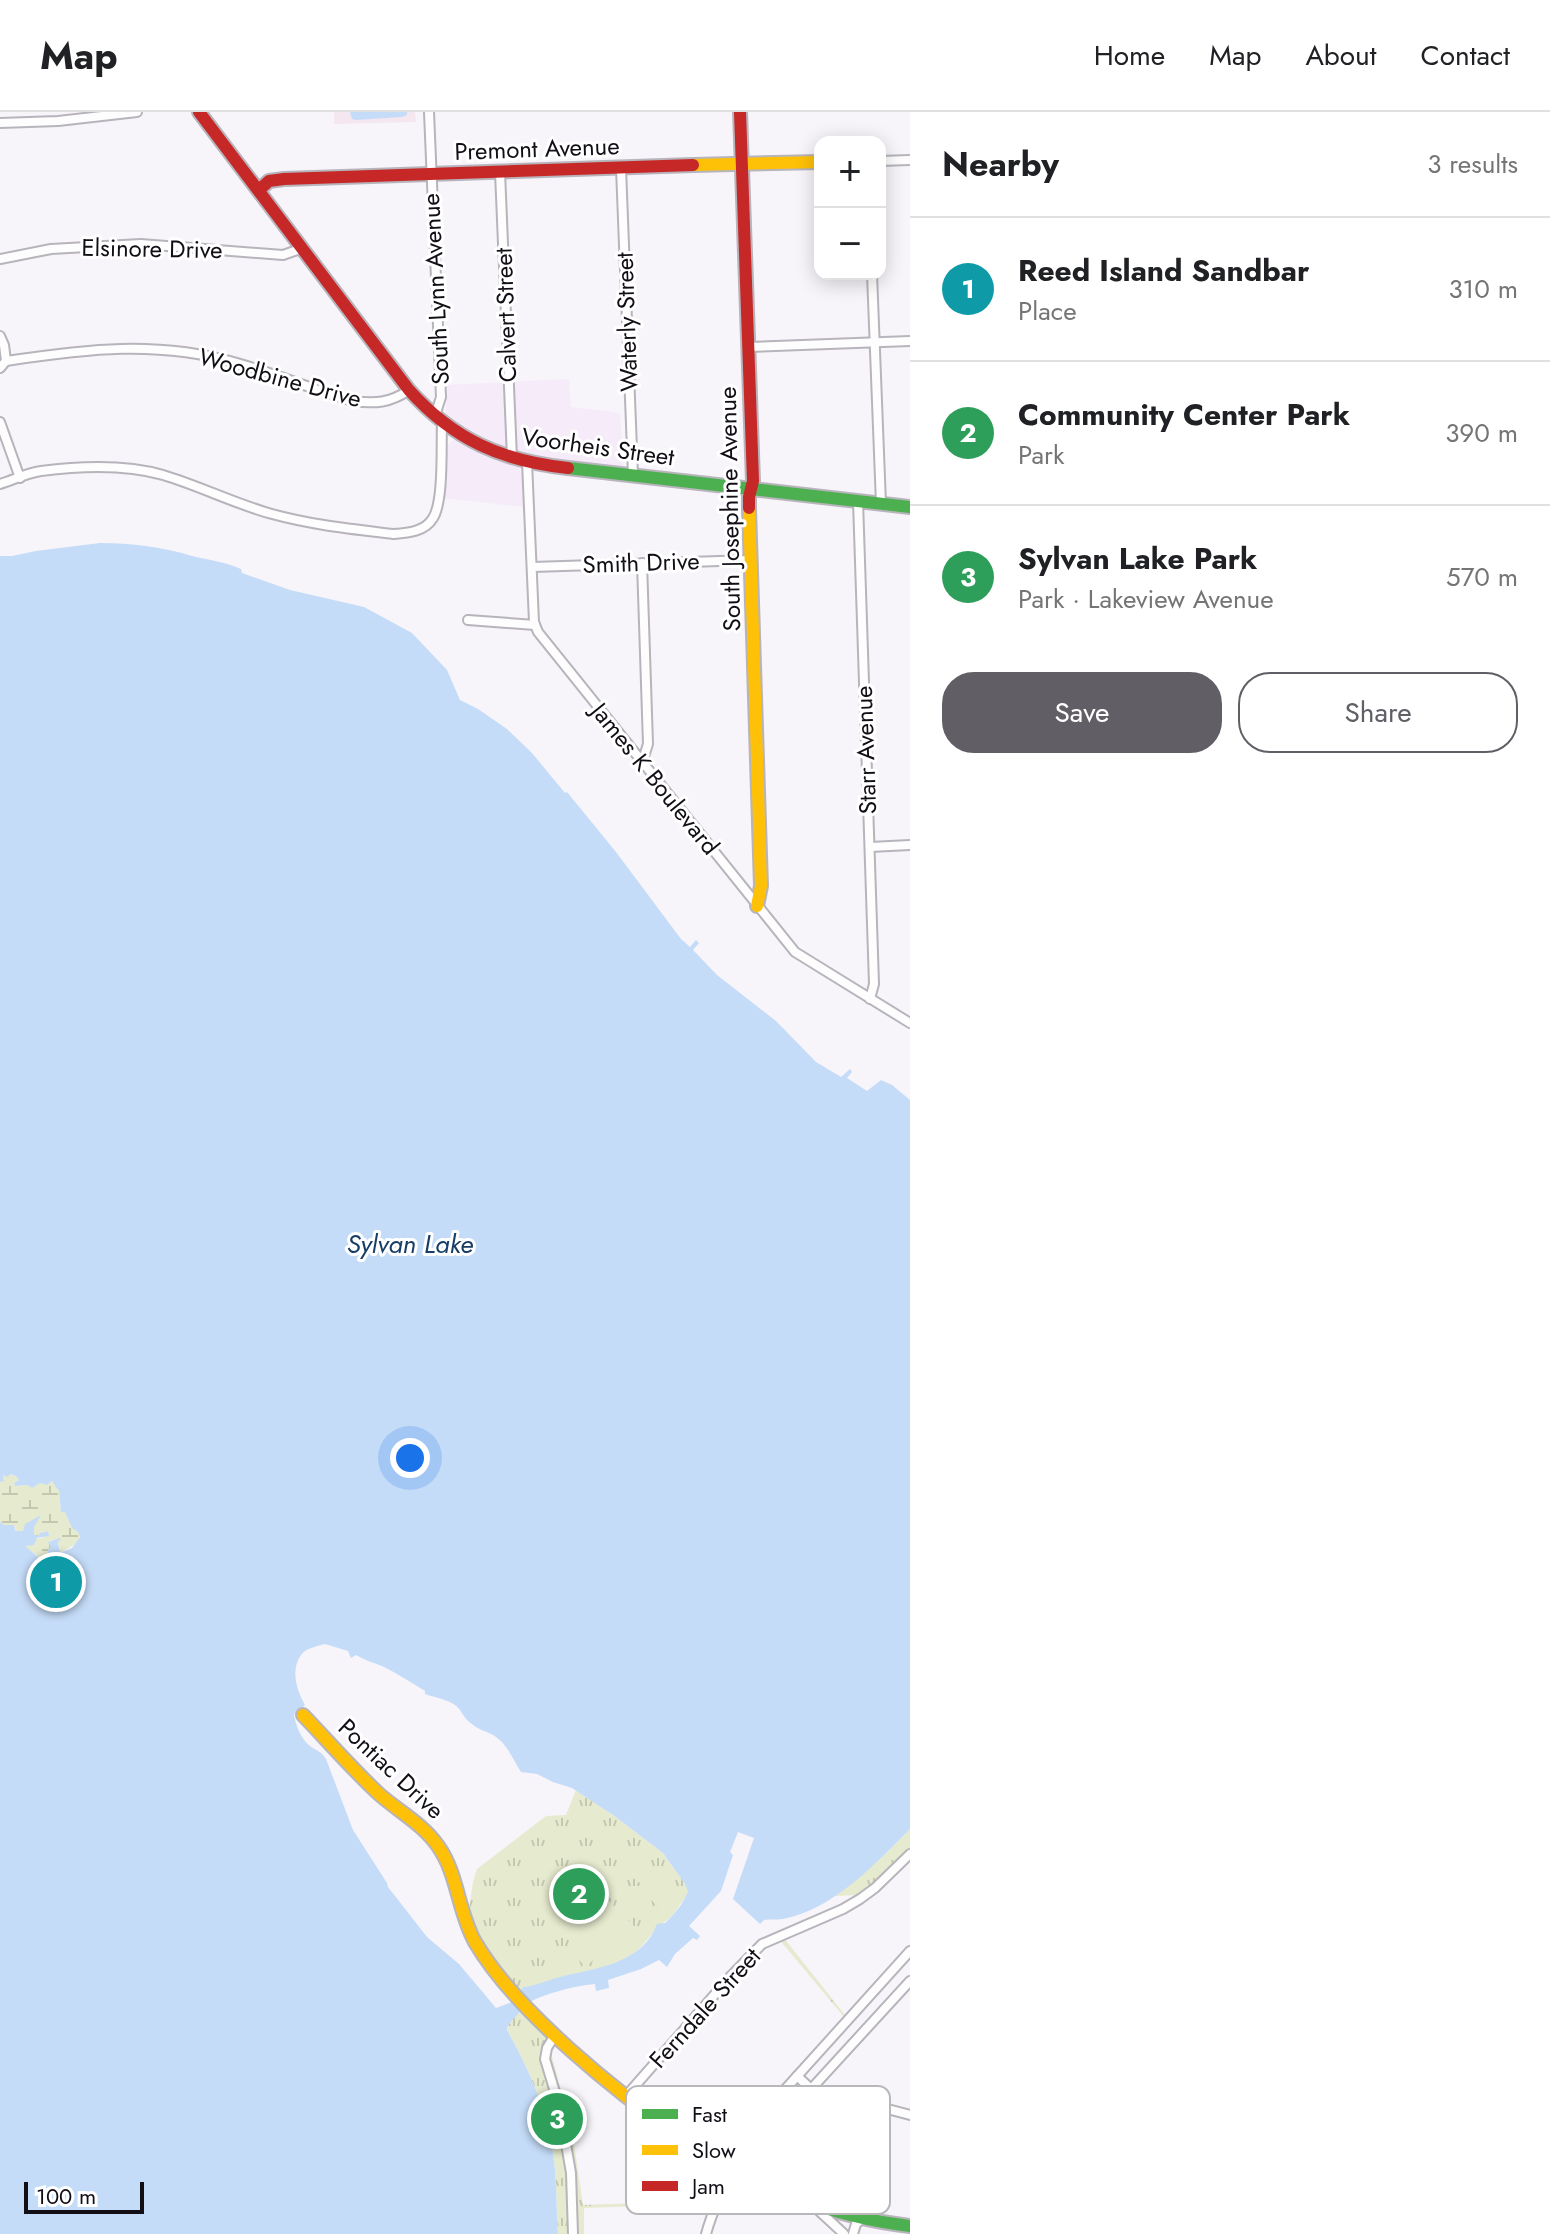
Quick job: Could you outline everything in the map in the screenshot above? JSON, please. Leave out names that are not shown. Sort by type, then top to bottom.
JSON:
[{"type":"street","points":[[51,112],[58,121]]},
{"type":"street","points":[[0,123],[58,121],[137,112]]},
{"type":"street","name":"Voorheis Street","points":[[199,112],[409,390],[438,420],[468,440],[527,462],[910,507]]},
{"type":"street","name":"South Lynn Avenue","points":[[20,478],[38,472],[76,469],[147,471],[301,521],[403,534],[426,526],[434,518],[439,501],[438,420],[441,397],[429,112]]},
{"type":"street","name":"South Josephine Avenue","points":[[740,112],[753,481],[749,497],[761,886],[757,906]]},
{"type":"street","points":[[886,161],[910,160]]},
{"type":"street","name":"Premont Avenue","points":[[259,190],[269,181],[284,179],[814,162]]},
{"type":"street","name":"Waterly Street","points":[[621,168],[633,475]]},
{"type":"street","name":"Calvert Street","points":[[500,172],[512,458]]},
{"type":"street","name":"Elsinore Drive","points":[[0,259],[51,249],[126,245],[166,245],[283,255],[303,248]]},
{"type":"street","points":[[872,280],[881,504]]},
{"type":"street","points":[[0,336],[4,345],[3,364]]},
{"type":"street","points":[[748,347],[910,341]]},
{"type":"street","name":"Woodbine Drive","points":[[3,364],[87,349],[161,349],[235,362],[353,401],[373,404],[397,398],[409,390]]},
{"type":"street","points":[[0,422],[20,478],[0,484]]},
{"type":"street","points":[[468,620],[535,625],[527,462]]},
{"type":"street","name":"Starr Avenue","points":[[858,501],[874,984],[870,999]]},
{"type":"street","name":"Smith Drive","points":[[532,567],[751,560]]},
{"type":"street","points":[[642,563],[648,744],[642,763]]},
{"type":"street","name":"James K Boulevard","points":[[535,625],[797,954],[910,1023]]},
{"type":"street","points":[[870,847],[910,845]]},
{"type":"street","name":"Pontiac Drive","points":[[303,1715],[377,1792],[420,1825],[440,1847],[451,1869],[466,1922],[476,1943],[522,2002],[555,2035],[626,2094]]},
{"type":"street","name":"Ferndale Street","points":[[635,2086],[762,1944],[860,1899],[910,1854]]},
{"type":"street","points":[[788,2086],[908,1957]]},
{"type":"street","points":[[814,2086],[910,1981]]},
{"type":"street","points":[[555,2035],[545,2059],[560,2109],[571,2173],[573,2234]]},
{"type":"street","points":[[797,2076],[808,2086]]},
{"type":"street","points":[[890,2110],[910,2115]]},
{"type":"street","points":[[706,2234],[712,2214]]},
{"type":"street","points":[[823,2214],[844,2234]]},
{"type":"street","name":"Pontiac Drive","points":[[847,2214],[910,2226]]},
{"type":"street","points":[[853,2234],[856,2224],[862,2219]]},
{"type":"shaded area","points":[[334,112],[415,112],[416,122],[334,124]]},
{"type":"shaded area","points":[[569,379],[571,407],[620,413],[624,471],[546,461],[499,449],[480,440],[446,415],[446,385]]},
{"type":"shaded area","points":[[455,438],[517,465],[522,476],[523,507],[444,498],[444,449]]},
{"type":"green space","points":[[9,1474],[19,1480],[14,1483],[15,1486],[32,1488],[41,1482],[54,1482],[59,1491],[61,1512],[65,1512],[72,1527],[80,1534],[76,1543],[62,1552],[56,1540],[49,1541],[48,1559],[53,1560],[44,1571],[37,1555],[25,1545],[34,1545],[36,1539],[49,1533],[40,1533],[38,1537],[34,1534],[38,1517],[21,1532],[15,1531],[14,1525],[0,1522],[0,1482],[4,1480],[2,1475]]},
{"type":"green space","points":[[576,1790],[663,1853],[688,1892],[672,1916],[627,1959],[611,1966],[523,1987],[520,1993],[488,1954],[474,1931],[469,1910],[473,1882],[477,1869],[546,1816],[566,1815]]},
{"type":"green space","points":[[910,1829],[910,1848],[871,1885],[857,1895],[834,1896],[880,1859]]},
{"type":"green space","points":[[628,1860],[647,1874],[640,1883],[621,1870]]},
{"type":"green space","points":[[666,1879],[684,1894],[667,1914],[650,1899]]},
{"type":"green space","points":[[606,1898],[637,1929],[606,1960],[599,1954],[586,1967],[574,1955],[588,1942],[575,1929]]},
{"type":"green space","points":[[783,1937],[845,2015],[844,2017],[779,1939]]},
{"type":"green space","points":[[521,2008],[545,2031],[572,2130],[583,2205],[626,2203],[626,2207],[584,2208],[584,2234],[558,2234],[553,2152],[545,2115],[507,2030],[510,2021]]},
{"type":"water","points":[[350,112],[407,112],[407,115],[356,120],[352,119]]},
{"type":"water","name":"Sylvan Lake","points":[[100,543],[170,550],[241,569],[242,573],[290,590],[364,607],[412,633],[447,670],[460,700],[507,729],[567,792],[681,939],[690,947],[696,940],[699,943],[693,950],[717,975],[776,1021],[816,1062],[841,1077],[850,1069],[852,1072],[847,1078],[867,1091],[881,1080],[910,1100],[910,1829],[868,1870],[819,1906],[802,1914],[764,1920],[760,1924],[733,1899],[754,1838],[738,1832],[721,1891],[689,1926],[700,1936],[697,1940],[693,1938],[675,1954],[667,1967],[659,1960],[608,1980],[609,1988],[596,1991],[595,1984],[566,1989],[545,1995],[521,2008],[507,2030],[545,2115],[553,2152],[558,2234],[0,2234],[0,1522],[14,1525],[15,1531],[23,1531],[25,1524],[41,1515],[34,1527],[34,1534],[38,1537],[40,1533],[48,1531],[49,1536],[37,1538],[34,1545],[25,1546],[37,1556],[44,1571],[53,1560],[48,1560],[51,1547],[48,1542],[60,1538],[58,1543],[62,1552],[72,1548],[80,1537],[65,1512],[61,1512],[59,1491],[52,1481],[32,1488],[15,1486],[14,1483],[19,1480],[10,1474],[8,1477],[3,1475],[4,1481],[0,1482],[0,556]],"holes":[[[325,1644],[348,1651],[351,1658],[356,1655],[382,1666],[425,1691],[425,1694],[453,1704],[470,1722],[500,1740],[521,1772],[537,1774],[572,1788],[663,1853],[688,1892],[681,1905],[665,1923],[657,1924],[641,1948],[629,1956],[603,1967],[523,1987],[515,2001],[496,2008],[459,1964],[427,1937],[388,1887],[353,1830],[326,1759],[307,1743],[297,1727],[294,1714],[305,1705],[295,1674],[301,1655]]]},
{"type":"traffic: fast","points":[[568,468],[910,507]]},
{"type":"traffic: fast","points":[[847,2214],[910,2226]]},
{"type":"traffic: slow","points":[[693,165],[814,162]]},
{"type":"traffic: slow","points":[[749,508],[761,886],[757,906]]},
{"type":"traffic: slow","points":[[303,1715],[369,1784],[418,1824],[438,1846],[450,1869],[469,1930],[493,1969],[542,2023],[626,2096]]},
{"type":"traffic: jam","points":[[199,112],[409,390],[426,407],[462,435],[481,445],[522,460],[568,468]]},
{"type":"traffic: jam","points":[[740,112],[753,481],[749,508]]},
{"type":"traffic: jam","points":[[259,190],[269,181],[284,179],[693,165]]},
{"type":"place","name":"Reed Island Sandbar","points":[[56,1582]]},
{"type":"place","name":"Community Center Park","points":[[579,1894]]},
{"type":"place","name":"Sylvan Lake Park","points":[[557,2119]]}]
